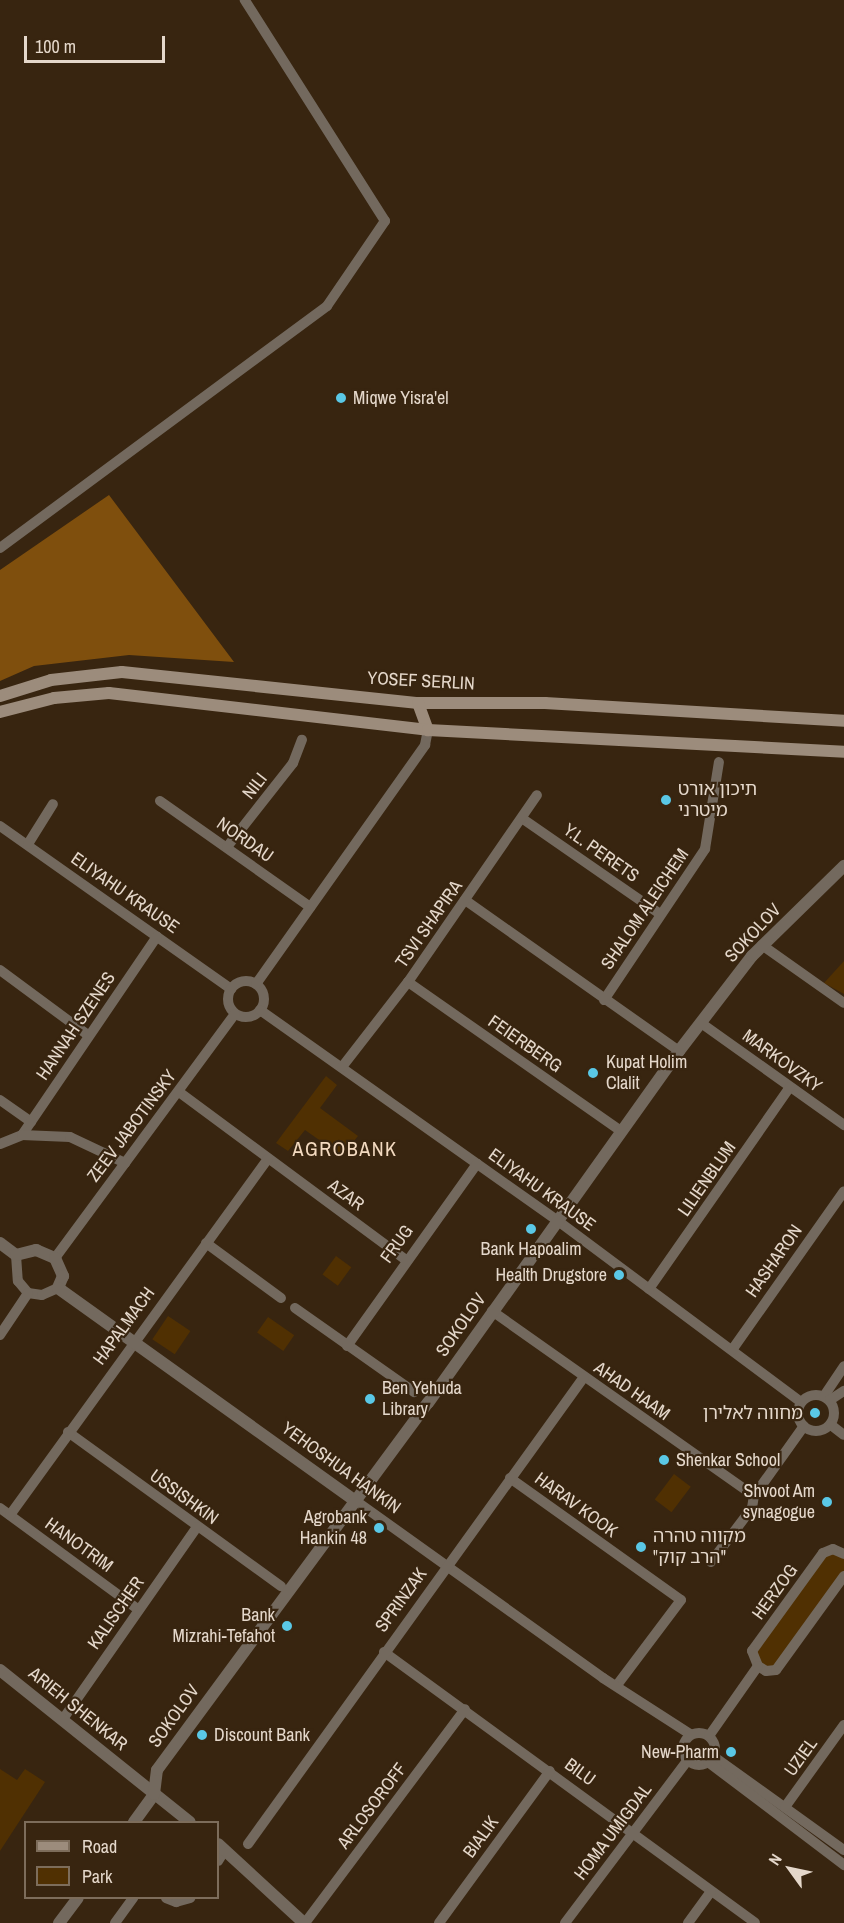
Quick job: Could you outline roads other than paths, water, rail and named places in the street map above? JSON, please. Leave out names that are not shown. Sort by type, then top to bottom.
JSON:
[{"type":"main road","name":"YOSEF SERLIN","points":[[0,696],[51,680],[122,672],[418,702],[545,703],[844,721]]},
{"type":"main road","points":[[0,712],[54,698],[109,693],[428,730],[844,752]]},
{"type":"main road","points":[[418,702],[428,730]]},
{"type":"street","points":[[0,548],[327,306],[385,221],[245,0]]},
{"type":"street","points":[[255,984],[425,745],[428,730]]},
{"type":"street","points":[[425,745],[454,731]]},
{"type":"street","name":"NILI","points":[[227,847],[293,763],[302,740]]},
{"type":"street","name":"SHALOM ALEICHEM","points":[[604,1000],[705,849],[719,762]]},
{"type":"street","name":"TSVI SHAPIRA","points":[[342,1067],[408,982],[523,819],[537,795]]},
{"type":"street","name":"NORDAU","points":[[160,801],[310,907]]},
{"type":"street","points":[[28,844],[53,804]]},
{"type":"street","name":"Y.L. PERETS","points":[[523,819],[660,915]]},
{"type":"street","name":"ELIYAHU KRAUSE","points":[[0,826],[231,989]]},
{"type":"street","name":"SOKOLOV","points":[[135,1821],[154,1794],[157,1770],[356,1501],[679,1051],[762,945],[844,866]]},
{"type":"street","points":[[465,900],[679,1051]]},
{"type":"street","name":"HANNAH SZENES","points":[[22,1135],[157,936]]},
{"type":"street","points":[[762,945],[844,1003]]},
{"type":"street","points":[[0,970],[88,1035]]},
{"type":"street","points":[[240,982],[255,984],[262,993],[260,1010],[245,1017],[235,1014],[228,1005],[231,989],[240,982]]},
{"type":"street","name":"FEIERBERG","points":[[408,982],[622,1132]]},
{"type":"street","name":"ELIYAHU KRAUSE","points":[[260,1010],[558,1221],[801,1402]]},
{"type":"street","name":"ZEEV JABOTINSKY","points":[[55,1258],[235,1014]]},
{"type":"street","name":"MARKOVZKY","points":[[701,1023],[844,1125]]},
{"type":"street","name":"LILIENBLUM","points":[[650,1289],[790,1087]]},
{"type":"street","name":"AZAR","points":[[179,1092],[406,1260]]},
{"type":"street","points":[[0,1100],[31,1122]]},
{"type":"street","points":[[0,1144],[22,1135],[70,1137],[125,1163]]},
{"type":"street","name":"HAPALMACH","points":[[10,1515],[133,1340],[268,1158]]},
{"type":"street","name":"FRUG","points":[[347,1346],[406,1260],[477,1164]]},
{"type":"street","name":"HASHARON","points":[[732,1350],[844,1191]]},
{"type":"street","points":[[0,1243],[16,1255],[18,1281],[28,1293],[42,1295],[58,1288],[63,1276],[55,1258],[36,1250],[16,1255]]},
{"type":"street","points":[[206,1243],[281,1298]]},
{"type":"street","name":"YEHOSHUA HANKIN","points":[[58,1288],[687,1738]]},
{"type":"street","points":[[0,1335],[28,1293]]},
{"type":"street","points":[[295,1308],[414,1392]]},
{"type":"street","name":"AHAD HAAM","points":[[492,1311],[754,1496]]},
{"type":"street","points":[[827,1398],[843,1371]]},
{"type":"street","name":"SPRINZAK","points":[[248,1844],[446,1565],[584,1377]]},
{"type":"street","points":[[827,1398],[835,1415],[831,1425],[820,1431],[804,1426],[798,1415],[801,1402],[811,1395],[827,1398],[844,1391]]},
{"type":"street","points":[[831,1425],[844,1435]]},
{"type":"street","points":[[711,1562],[752,1508],[754,1496],[804,1426]]},
{"type":"street","name":"USSISHKIN","points":[[68,1432],[281,1586]]},
{"type":"street","name":"HARAV KOOK","points":[[510,1478],[681,1600],[617,1685]]},
{"type":"street","name":"HANOTRIM","points":[[0,1508],[139,1610]]},
{"type":"street","name":"KALISCHER","points":[[63,1719],[197,1527]]},
{"type":"street","name":"HERZOG","points":[[758,1666],[752,1651],[823,1553],[843,1551]]},
{"type":"street","points":[[711,1759],[698,1765],[687,1761],[682,1752],[687,1738],[709,1736],[758,1666],[766,1671],[776,1670],[844,1576]]},
{"type":"street","name":"BILU","points":[[384,1652],[633,1830],[755,1923]]},
{"type":"street","name":"ARIEH SHENKAR","points":[[0,1670],[189,1821]]},
{"type":"street","name":"YEHOSHUA HANKIN","points":[[603,1678],[617,1685],[687,1738]]},
{"type":"street","name":"ARLOSOROFF","points":[[305,1923],[465,1709]]},
{"type":"street","name":"UZIEL","points":[[785,1807],[844,1725]]},
{"type":"street","points":[[709,1736],[714,1743],[711,1759]]},
{"type":"street","points":[[711,1759],[785,1807],[844,1850]]},
{"type":"street","points":[[711,1759],[844,1865]]},
{"type":"street","name":"HOMA UMIGDAL","points":[[565,1923],[687,1761]]},
{"type":"street","name":"BIALIK","points":[[439,1923],[550,1771]]},
{"type":"street","points":[[220,1852],[305,1923]]},
{"type":"street","points":[[688,1923],[711,1891]]},
{"type":"street","points":[[59,1923],[77,1899]]},
{"type":"street","points":[[115,1923],[132,1899]]},
{"type":"place","name":"Miqwe Yisra'el","points":[[341,398]]},
{"type":"place","name":"תיכון אורט מיטרני","points":[[666,800]]},
{"type":"place","name":"Kupat Holim Clalit","points":[[593,1073]]},
{"type":"place","name":"Bank Hapoalim","points":[[531,1229]]},
{"type":"place","name":"Health Drugstore","points":[[619,1275]]},
{"type":"place","name":"Ben Yehuda Library","points":[[370,1399]]},
{"type":"place","name":"מחווה לאלירן","points":[[815,1413]]},
{"type":"place","name":"Shenkar School","points":[[664,1460]]},
{"type":"place","name":"Shvoot Am synagogue","points":[[827,1502]]},
{"type":"place","name":"Agrobank Hankin 48","points":[[379,1528]]},
{"type":"place","name":"מקווה טהרה \"הרב קוק\"","points":[[641,1547]]},
{"type":"place","name":"Bank Mizrahi-Tefahot","points":[[287,1626]]},
{"type":"place","name":"Discount Bank","points":[[202,1735]]},
{"type":"place","name":"New-Pharm","points":[[731,1752]]},
{"type":"district","name":"AGROBANK","points":[[345,1148]]}]
